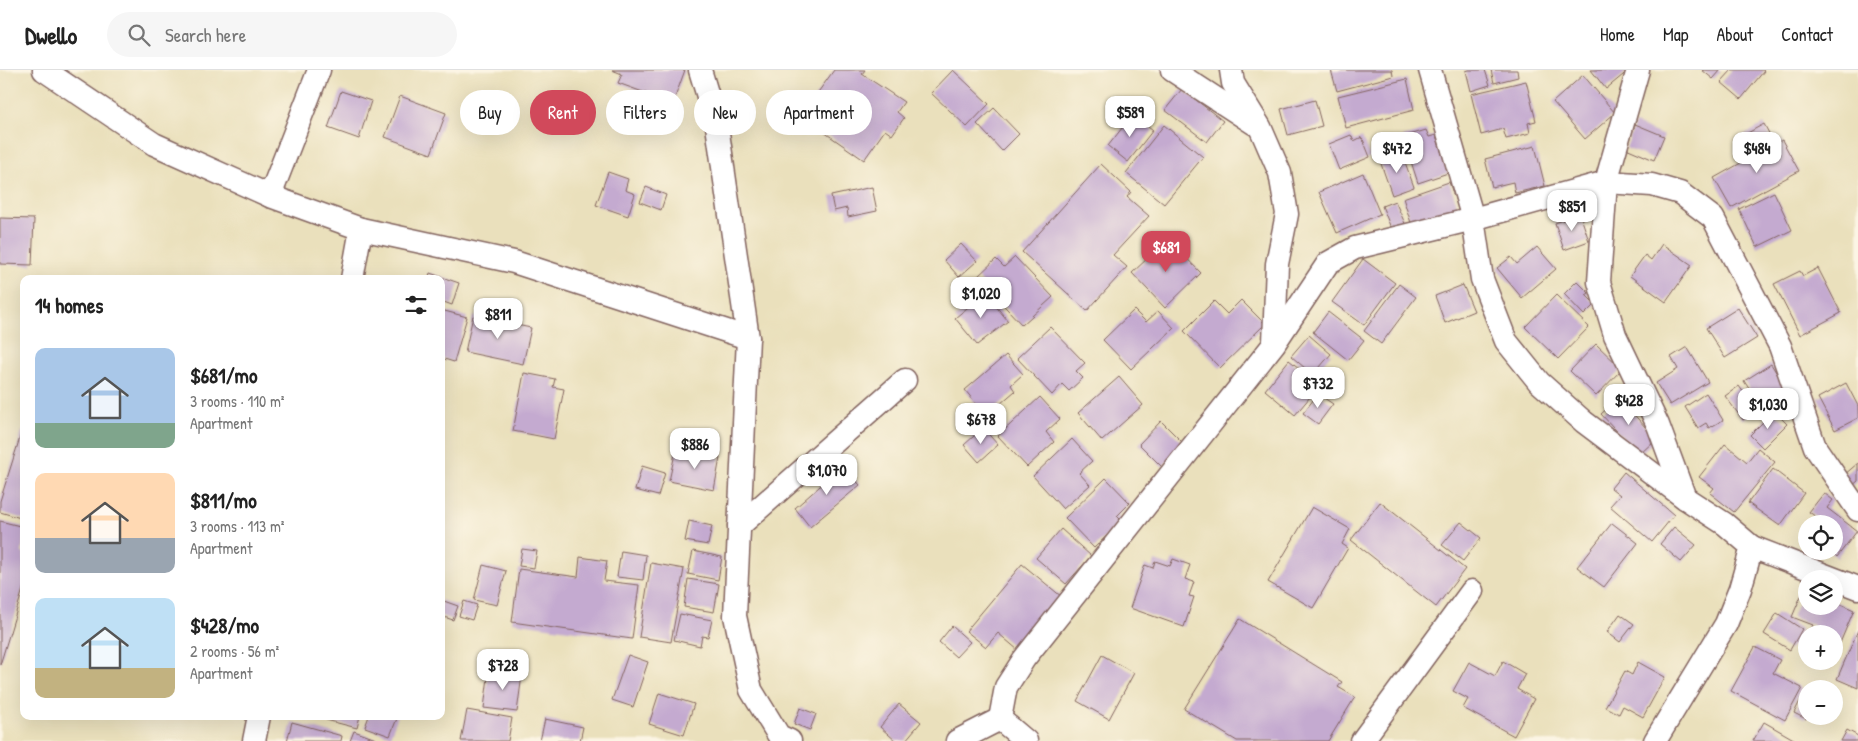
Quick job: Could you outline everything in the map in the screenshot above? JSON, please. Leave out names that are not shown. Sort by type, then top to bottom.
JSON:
[{"type":"street","points":[[44,70],[154,144],[270,196],[361,230],[514,262],[748,338]]},
{"type":"street","points":[[270,196],[320,70]]},
{"type":"street","points":[[700,70],[717,126],[748,338],[735,616],[751,690],[779,736],[790,741]]},
{"type":"street","points":[[1172,70],[1260,127]]},
{"type":"street","points":[[1232,70],[1234,83],[1260,127],[1280,173],[1287,214],[1277,264],[1274,344]]},
{"type":"street","points":[[1430,70],[1473,219],[1482,279],[1506,341],[1539,382],[1584,422],[1685,498],[1724,524],[1752,547],[1858,588]]},
{"type":"street","points":[[1638,70],[1606,182],[1599,282],[1615,335],[1658,425],[1685,498]]},
{"type":"street","points":[[1000,719],[1006,687],[1024,659],[1274,344],[1328,263],[1355,248],[1473,219],[1606,182],[1652,185],[1680,194],[1713,218],[1780,346],[1815,447],[1858,510]]},
{"type":"street","points":[[353,275],[361,230]]},
{"type":"street","points":[[739,526],[905,380]]},
{"type":"street","points":[[1655,741],[1726,624],[1740,588],[1752,547]]},
{"type":"street","points":[[1362,741],[1472,591]]},
{"type":"street","points":[[957,741],[1000,719]]},
{"type":"street","points":[[1000,719],[1026,741]]},
{"type":"street","points":[[254,741],[258,720]]},
{"type":"building","points":[[612,70],[685,70],[678,90],[637,90],[618,83],[622,74]]},
{"type":"building","points":[[834,70],[865,70],[862,74],[904,102],[897,112],[904,118],[892,135],[885,130],[864,160],[828,135],[872,135],[872,90],[820,90]]},
{"type":"building","points":[[953,70],[989,104],[967,127],[931,93]]},
{"type":"building","points":[[1331,70],[1392,70],[1393,76],[1337,91]]},
{"type":"building","points":[[1485,70],[1490,85],[1471,91],[1466,71]]},
{"type":"building","points":[[1491,70],[1517,70],[1518,77],[1494,83]]},
{"type":"building","points":[[1591,70],[1629,70],[1606,89]]},
{"type":"building","points":[[1702,70],[1721,70],[1713,79]]},
{"type":"building","points":[[1732,70],[1764,71],[1741,99],[1721,82]]},
{"type":"building","points":[[1583,75],[1615,113],[1585,139],[1553,102]]},
{"type":"building","points":[[1407,79],[1414,110],[1346,128],[1338,96]]},
{"type":"building","points":[[1526,81],[1536,121],[1528,123],[1530,133],[1506,139],[1503,129],[1481,135],[1471,94]]},
{"type":"building","points":[[1182,89],[1223,121],[1207,142],[1165,110]]},
{"type":"building","points":[[341,91],[371,101],[359,139],[328,128]]},
{"type":"building","points":[[400,96],[446,113],[431,154],[385,137]]},
{"type":"building","points":[[1315,100],[1322,126],[1288,135],[1281,109]]},
{"type":"building","points":[[994,108],[1019,134],[1002,151],[977,124]]},
{"type":"building","points":[[1133,114],[1153,130],[1128,162],[1108,146]]},
{"type":"building","points":[[1635,124],[1664,136],[1654,160],[1626,148]]},
{"type":"building","points":[[1764,124],[1772,139],[1753,150],[1744,135]]},
{"type":"building","points":[[1164,125],[1203,157],[1164,204],[1126,173]]},
{"type":"building","points":[[1426,130],[1429,137],[1436,135],[1448,173],[1418,183],[1403,137]]},
{"type":"building","points":[[1351,135],[1354,141],[1362,137],[1370,157],[1339,170],[1329,144]]},
{"type":"building","points":[[1782,140],[1799,171],[1731,208],[1714,178]]},
{"type":"building","points":[[1535,146],[1545,186],[1515,193],[1513,182],[1492,187],[1485,159]]},
{"type":"building","points":[[1402,154],[1414,187],[1392,195],[1380,161]]},
{"type":"building","points":[[1101,164],[1131,192],[1127,197],[1149,216],[1113,255],[1127,267],[1087,311],[1022,252]]},
{"type":"building","points":[[608,172],[628,179],[625,190],[635,194],[628,216],[596,205]]},
{"type":"building","points":[[1363,173],[1380,214],[1337,233],[1319,192]]},
{"type":"building","points":[[1449,182],[1460,213],[1413,229],[1403,198]]},
{"type":"building","points":[[646,187],[666,195],[661,210],[640,202]]},
{"type":"building","points":[[872,187],[877,211],[848,217],[847,208],[834,211],[831,196]]},
{"type":"building","points":[[1774,192],[1792,230],[1757,247],[1739,209]]},
{"type":"building","points":[[1395,201],[1407,228],[1393,233],[1382,206]]},
{"type":"building","points":[[1580,214],[1589,241],[1564,250],[1555,223]]},
{"type":"building","points":[[0,218],[34,219],[32,265],[0,264]]},
{"type":"building","points":[[1168,239],[1201,273],[1165,308],[1132,273]]},
{"type":"building","points":[[961,244],[977,261],[959,277],[944,260]]},
{"type":"building","points":[[1662,244],[1692,265],[1666,302],[1630,276],[1645,255],[1651,260]]},
{"type":"building","points":[[1537,247],[1556,269],[1522,298],[1497,268],[1511,257],[1517,264]]},
{"type":"building","points":[[1015,257],[1053,297],[1022,325],[977,277],[996,259],[1004,267]]},
{"type":"building","points":[[1363,259],[1395,283],[1364,325],[1332,302]]},
{"type":"building","points":[[1818,268],[1841,313],[1800,335],[1774,284],[1800,271],[1803,276]]},
{"type":"building","points":[[445,278],[459,283],[452,305],[445,302]]},
{"type":"building","points":[[1577,281],[1589,293],[1586,295],[1595,304],[1584,315],[1564,294]]},
{"type":"building","points":[[1399,284],[1416,297],[1381,344],[1364,331]]},
{"type":"building","points":[[1463,285],[1474,311],[1445,323],[1435,296]]},
{"type":"building","points":[[985,293],[1008,321],[977,345],[955,318]]},
{"type":"building","points":[[1556,295],[1589,327],[1558,359],[1525,327]]},
{"type":"building","points":[[1241,300],[1265,324],[1220,368],[1184,331],[1214,301],[1227,314]]},
{"type":"building","points":[[1738,308],[1757,338],[1725,358],[1706,328]]},
{"type":"building","points":[[1134,310],[1146,322],[1158,311],[1174,328],[1131,369],[1103,340]]},
{"type":"building","points":[[445,311],[467,317],[454,362],[445,359]]},
{"type":"building","points":[[1328,312],[1364,340],[1348,360],[1313,332]]},
{"type":"building","points":[[473,316],[531,328],[523,364],[465,352]]},
{"type":"building","points":[[1050,327],[1085,363],[1076,371],[1083,378],[1069,391],[1062,384],[1052,395],[1017,358]]},
{"type":"building","points":[[1309,335],[1331,354],[1313,375],[1291,356]]},
{"type":"building","points":[[1596,344],[1622,369],[1596,396],[1570,371]]},
{"type":"building","points":[[1687,347],[1708,382],[1670,405],[1656,383],[1678,369],[1671,357]]},
{"type":"building","points":[[1006,355],[1023,374],[1011,385],[1015,391],[986,416],[965,390]]},
{"type":"building","points":[[1289,360],[1320,385],[1295,415],[1265,390]]},
{"type":"building","points":[[1771,364],[1787,390],[1761,407],[1744,381]]},
{"type":"building","points":[[524,373],[555,379],[553,387],[564,389],[554,439],[513,431]]},
{"type":"building","points":[[1119,377],[1143,405],[1102,441],[1078,413]]},
{"type":"building","points":[[1846,383],[1858,406],[1858,418],[1835,430],[1818,398]]},
{"type":"building","points":[[1739,386],[1756,410],[1743,420],[1725,396]]},
{"type":"building","points":[[1706,393],[1723,420],[1709,428],[1706,423],[1698,428],[1685,407]]},
{"type":"building","points":[[1318,394],[1333,404],[1318,424],[1303,413]]},
{"type":"building","points":[[1040,397],[1060,419],[1046,432],[1054,442],[1027,467],[998,436]]},
{"type":"building","points":[[1619,398],[1656,439],[1639,455],[1601,414]]},
{"type":"building","points":[[1774,411],[1787,424],[1763,448],[1750,435]]},
{"type":"building","points":[[1161,421],[1184,444],[1162,467],[1139,444]]},
{"type":"building","points":[[983,428],[998,445],[979,462],[964,445]]},
{"type":"building","points":[[20,437],[20,518],[0,512],[0,501]]},
{"type":"building","points":[[1072,439],[1092,461],[1079,473],[1090,485],[1063,509],[1033,476]]},
{"type":"building","points":[[1725,444],[1747,462],[1758,448],[1775,462],[1734,512],[1710,493],[1714,488],[1699,477]]},
{"type":"building","points":[[676,449],[720,458],[714,490],[669,481]]},
{"type":"building","points":[[1858,463],[1858,481],[1852,486],[1844,475]]},
{"type":"building","points":[[642,466],[665,473],[658,496],[635,490]]},
{"type":"building","points":[[843,466],[860,485],[810,527],[795,508]]},
{"type":"building","points":[[1773,469],[1804,493],[1780,526],[1748,503]]},
{"type":"building","points":[[1624,472],[1674,515],[1652,542],[1610,506],[1620,495],[1611,488]]},
{"type":"building","points":[[1106,478],[1130,503],[1117,516],[1122,521],[1094,548],[1065,518]]},
{"type":"building","points":[[1824,493],[1833,500],[1827,508],[1836,515],[1814,515],[1809,512]]},
{"type":"building","points":[[1380,502],[1465,569],[1436,607],[1351,540]]},
{"type":"building","points":[[1312,507],[1350,529],[1342,544],[1348,548],[1313,608],[1268,582]]},
{"type":"building","points":[[1843,520],[1857,531],[1843,549]]},
{"type":"building","points":[[0,521],[20,526],[20,599],[0,665]]},
{"type":"building","points":[[689,521],[712,526],[708,545],[685,541]]},
{"type":"building","points":[[1461,522],[1481,538],[1463,561],[1442,545]]},
{"type":"building","points":[[1612,523],[1638,543],[1604,587],[1577,567]]},
{"type":"building","points":[[1674,527],[1696,545],[1681,562],[1660,544]]},
{"type":"building","points":[[1061,529],[1091,556],[1066,584],[1036,558]]},
{"type":"building","points":[[522,549],[537,551],[534,568],[519,566]]},
{"type":"building","points":[[621,551],[646,555],[643,580],[617,577]]},
{"type":"building","points":[[693,551],[722,557],[718,580],[688,574]]},
{"type":"building","points":[[580,557],[607,561],[604,581],[639,585],[632,639],[512,622],[519,569],[578,577]]},
{"type":"building","points":[[1173,559],[1190,565],[1185,579],[1194,582],[1189,596],[1194,597],[1184,627],[1130,608],[1145,565],[1153,568],[1155,561],[1170,566]]},
{"type":"building","points":[[651,563],[684,569],[671,642],[639,637]]},
{"type":"building","points":[[1022,564],[1062,597],[1018,650],[998,633],[986,647],[966,631]]},
{"type":"building","points":[[483,565],[506,571],[497,605],[474,600]]},
{"type":"building","points":[[688,579],[719,584],[714,612],[684,607]]},
{"type":"building","points":[[445,601],[458,606],[453,620],[445,617]]},
{"type":"building","points":[[464,601],[477,605],[472,620],[459,616]]},
{"type":"building","points":[[1798,603],[1798,615],[1843,615],[1843,605],[1854,610],[1843,636],[1843,625],[1813,625],[1792,617]]},
{"type":"building","points":[[1777,613],[1798,626],[1798,636],[1790,650],[1764,634]]},
{"type":"building","points":[[680,614],[712,620],[708,637],[702,636],[700,646],[674,640]]},
{"type":"building","points":[[1620,614],[1634,624],[1620,642],[1607,632]]},
{"type":"building","points":[[1240,619],[1342,682],[1338,687],[1355,697],[1328,741],[1237,741],[1184,709]]},
{"type":"building","points":[[952,626],[970,642],[956,657],[939,642]]},
{"type":"building","points":[[1858,630],[1858,688],[1837,679],[1841,670],[1843,670],[1843,665]]},
{"type":"building","points":[[1755,647],[1780,660],[1773,673],[1798,686],[1798,696],[1785,720],[1731,691]]},
{"type":"building","points":[[628,655],[648,662],[633,707],[612,700]]},
{"type":"building","points":[[1102,655],[1134,673],[1109,719],[1077,701]]},
{"type":"building","points":[[1503,661],[1525,674],[1517,689],[1534,699],[1514,736],[1463,708],[1468,699],[1453,691],[1469,662],[1495,676]]},
{"type":"building","points":[[1638,662],[1665,677],[1643,717],[1623,706],[1619,714],[1605,707],[1625,671],[1632,675]]},
{"type":"building","points":[[489,670],[522,675],[517,712],[484,708]]},
{"type":"building","points":[[659,693],[694,704],[684,735],[649,724]]},
{"type":"building","points":[[899,704],[921,722],[905,741],[896,741],[880,727]]},
{"type":"building","points":[[1798,705],[1798,715],[1794,713]]},
{"type":"building","points":[[800,708],[816,714],[810,730],[794,724]]},
{"type":"building","points":[[467,710],[512,718],[508,741],[461,741]]},
{"type":"building","points":[[545,719],[583,727],[580,741],[540,741]]},
{"type":"building","points":[[326,720],[359,720],[357,728]]},
{"type":"building","points":[[368,720],[396,720],[390,736],[365,727]]},
{"type":"building","points":[[292,722],[342,736],[341,741],[287,741]]},
{"type":"building","points":[[1764,722],[1797,741],[1753,741]]},
{"type":"building","points":[[1847,730],[1858,736],[1858,741],[1841,741]]},
{"type":"building","points":[[354,731],[376,739],[375,741],[350,741]]}]
